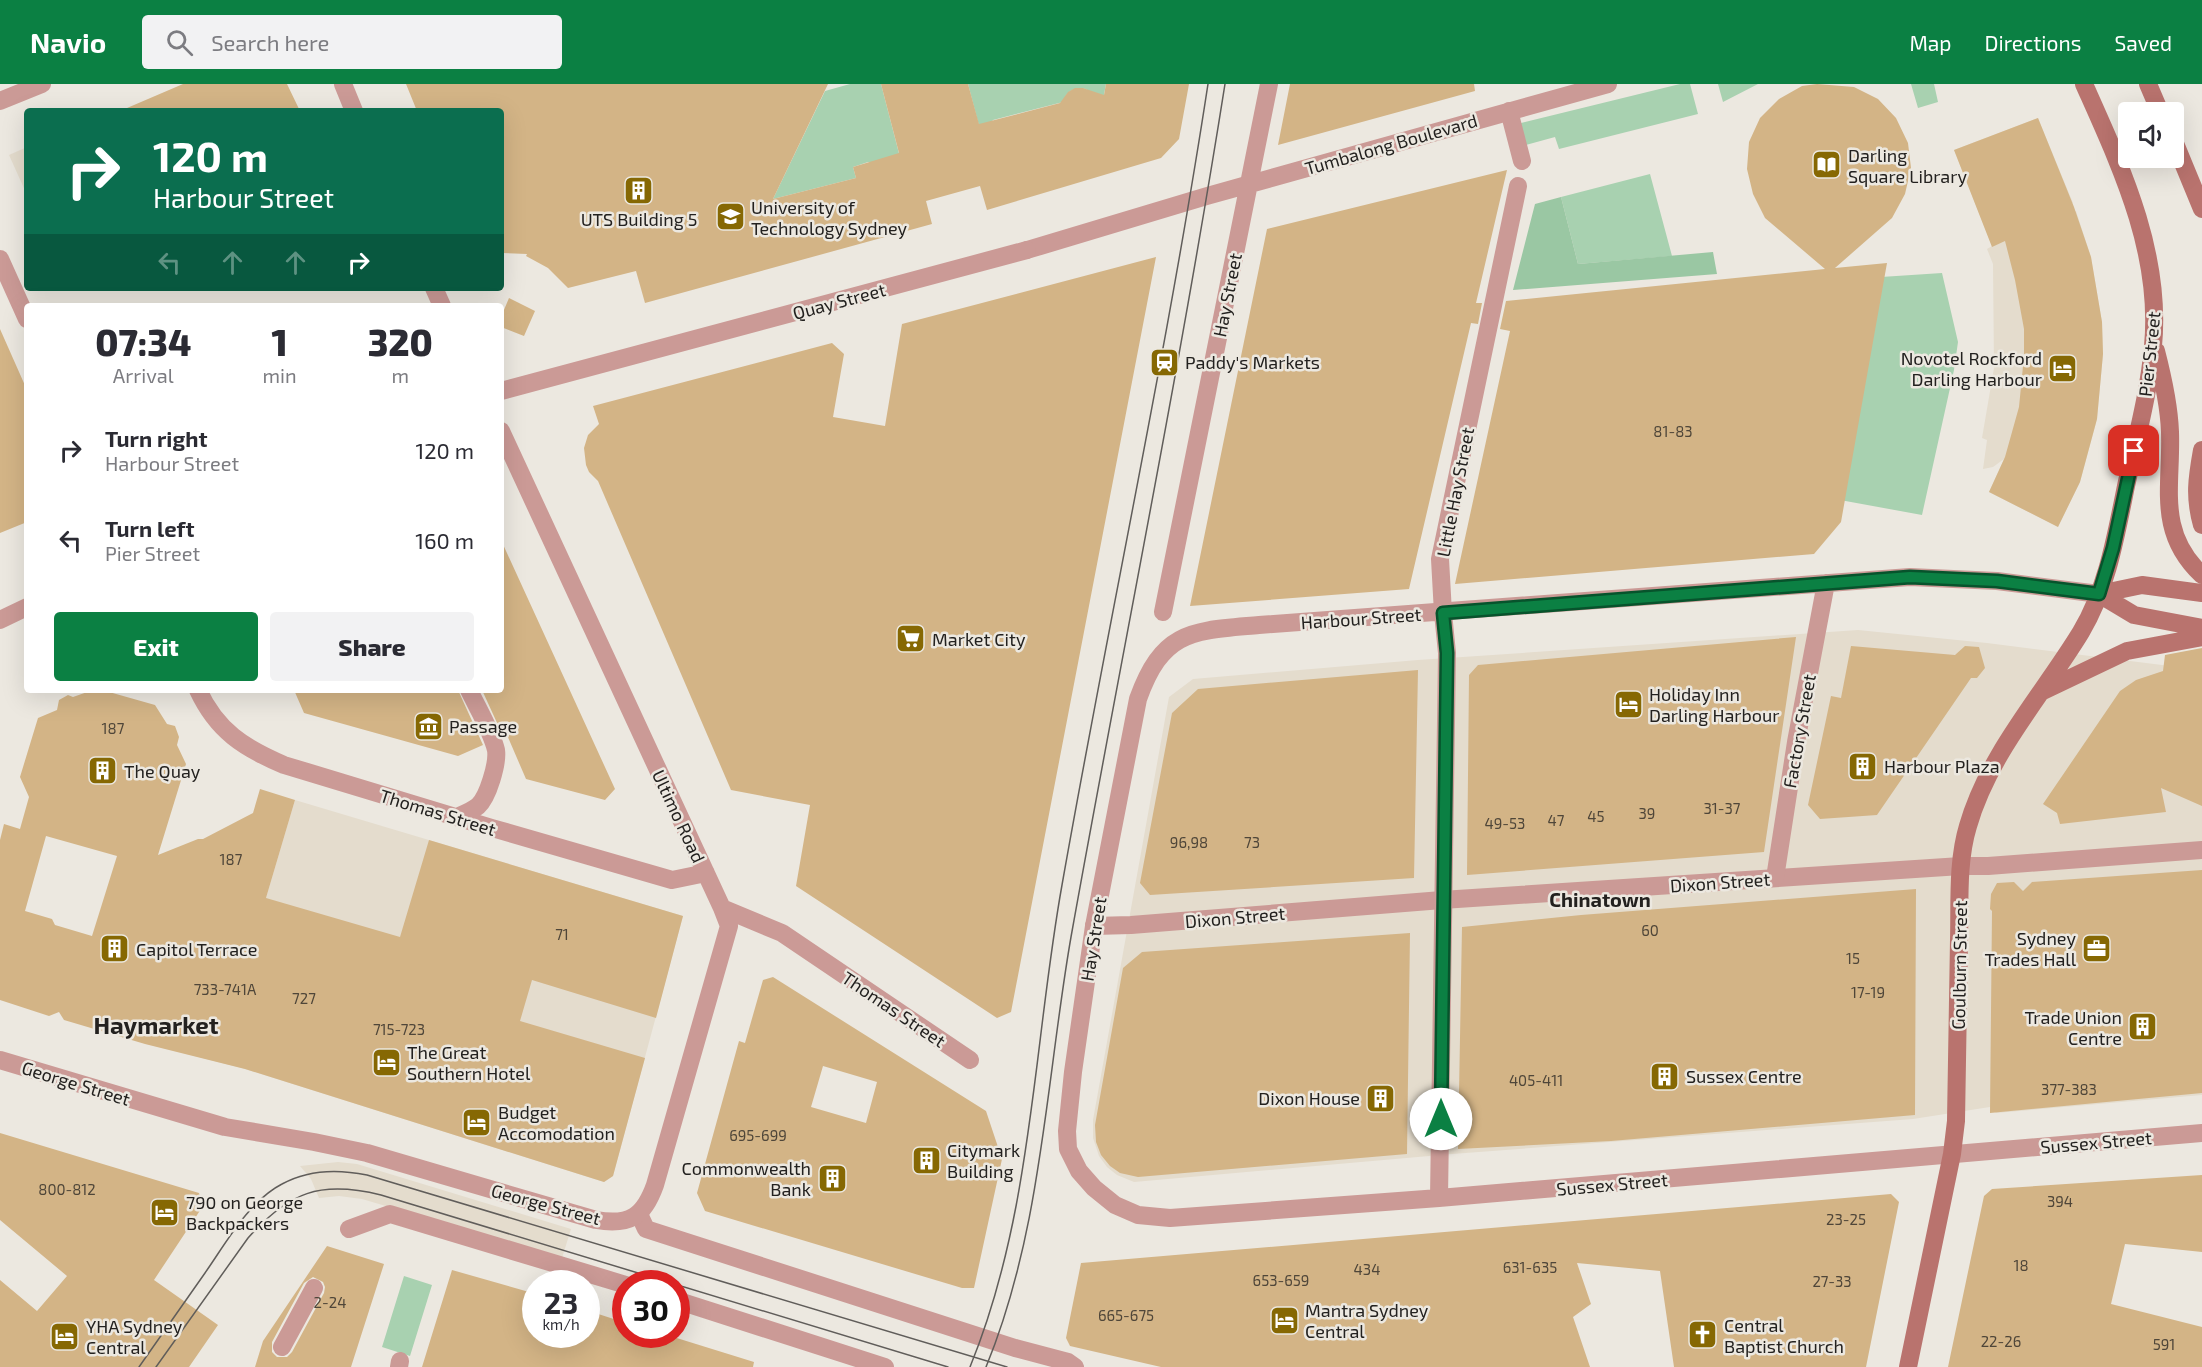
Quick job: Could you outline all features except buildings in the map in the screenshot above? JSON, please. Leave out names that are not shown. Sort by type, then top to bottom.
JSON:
[{"type":"main road","name":"Pier Street","points":[[2084,84],[2139,218],[2154,300],[2154,345],[2148,387],[2113,548],[2099,594]]},
{"type":"main road","points":[[2148,84],[2156,102]]},
{"type":"main road","points":[[2184,165],[2202,209]]},
{"type":"main road","points":[[2154,345],[2167,392],[2170,434],[2168,505],[2171,521],[2180,545],[2202,575]]},
{"type":"main road","points":[[2202,450],[2196,484],[2197,507],[2202,525]]},
{"type":"main road","name":"Harbour Street","points":[[2099,594],[2142,585],[2202,593]]},
{"type":"main road","name":"Harbour Street","points":[[2099,594],[2134,615],[2202,628]]},
{"type":"main road","name":"Goulburn Street","points":[[1908,1367],[1952,1154],[1956,1121],[1961,866],[1966,829],[1983,785],[2004,747],[2081,632],[2099,594]]},
{"type":"main road","points":[[2040,693],[2127,651],[2202,637]]},
{"type":"street","points":[[0,101],[42,84]]},
{"type":"street","points":[[343,84],[353,108]]},
{"type":"street","name":"Hay Street","points":[[1163,612],[1269,84]]},
{"type":"street","name":"Tumbalong Boulevard","points":[[1175,207],[1249,184],[1608,84]]},
{"type":"street","points":[[1509,111],[1522,161]]},
{"type":"street","name":"Little Hay Street","points":[[1439,1198],[1447,653],[1440,559],[1518,186]]},
{"type":"street","name":"Quay Street","points":[[504,390],[1027,250],[1175,207]]},
{"type":"street","points":[[0,259],[24,312]]},
{"type":"street","name":"Ultimo Road","points":[[504,437],[722,908],[729,930],[655,1185],[647,1204],[639,1214]]},
{"type":"street","name":"Harbour Street","points":[[1128,748],[1144,683],[1161,653],[1181,638],[1224,628],[1910,577],[2023,584],[2099,594]]},
{"type":"street","name":"Factory Street","points":[[1775,878],[1796,742],[1826,583]]},
{"type":"street","points":[[0,620],[24,608]]},
{"type":"street","name":"Thomas Street","points":[[200,693],[217,722],[237,741],[261,756],[284,765],[672,880],[706,873]]},
{"type":"street","points":[[457,816],[476,808],[481,802],[487,792],[496,761],[495,747],[470,693]]},
{"type":"street","name":"Hay Street","points":[[1067,1131],[1094,926],[1128,748]]},
{"type":"street","name":"Dixon Street","points":[[1094,926],[1442,900],[1988,866],[2202,850]]},
{"type":"street","name":"Thomas Street","points":[[722,908],[782,933],[970,1060]]},
{"type":"street","name":"George Street","points":[[0,1060],[225,1127],[367,1153],[597,1220],[619,1222],[639,1214]]},
{"type":"street","name":"Sussex Street","points":[[1067,1131],[1068,1149],[1072,1160],[1094,1188],[1115,1205],[1138,1215],[1170,1218],[1439,1198],[2202,1133]]},
{"type":"street","points":[[349,1229],[390,1214],[612,1281]]},
{"type":"street","points":[[639,1214],[646,1229],[1016,1348],[1068,1362],[1075,1367]]},
{"type":"street","points":[[282,1347],[314,1288]]},
{"type":"street","points":[[690,1304],[885,1367]]},
{"type":"shaded area","name":"Novotel Rockford Darling Harbour","points":[[2038,118],[2073,203],[2065,207],[2068,214],[2076,211],[2091,257],[2102,322],[2103,354],[2097,419],[2080,482],[2058,527],[1989,492],[2004,459],[1993,467],[1983,469],[1987,440],[1982,438],[1994,368],[1993,264],[1987,249],[1992,246],[1954,150]]},
{"type":"shaded area","points":[[24,148],[24,188],[9,155]]},
{"type":"shaded area","points":[[1858,630],[1987,643],[2202,670],[2202,1095],[1996,1113],[1990,1107],[1913,1119],[1452,1154],[1134,1182],[1117,1175],[1099,1156],[1093,1138],[1093,1120],[1169,697],[1193,679],[1418,660]]},
{"type":"shaded area","points":[[295,800],[683,916],[613,1176],[604,1182],[245,1069],[168,1049],[266,898]]},
{"type":"shaded area","points":[[338,1162],[357,1164],[571,1229],[562,1258],[362,1199],[339,1196],[319,1198],[311,1179],[300,1166]]},
{"type":"green space","points":[[850,84],[881,84],[902,165],[868,162],[853,167],[856,178],[773,199],[825,91]]},
{"type":"green space","points":[[968,84],[1106,84],[1102,105],[1086,89],[1075,89],[1066,95],[1063,102],[993,120],[982,137]]},
{"type":"green space","points":[[1680,84],[1690,84],[1698,114],[1559,149],[1555,137],[1522,146],[1517,124]]},
{"type":"green space","points":[[1718,84],[1758,84],[1723,102]]},
{"type":"green space","points":[[1911,84],[1934,84],[1938,102],[1918,108]]},
{"type":"green space","points":[[1650,174],[1672,256],[1578,264],[1561,197]]},
{"type":"green space","points":[[1561,197],[1578,264],[1713,252],[1717,274],[1513,290],[1535,204]]},
{"type":"green space","points":[[1942,273],[1958,342],[1922,515],[1840,500],[1881,277]]},
{"type":"green space","points":[[404,1276],[432,1285],[410,1356],[382,1347]]},
{"type":"tram line","points":[[970,1367],[991,1309],[1007,1249],[1019,1189],[1062,885],[1156,385],[1208,84]]},
{"type":"tram line","points":[[986,1367],[1005,1315],[1031,1209],[1071,937],[1170,404],[1225,84]]},
{"type":"tram line","points":[[139,1367],[230,1236],[259,1201],[270,1191],[292,1179],[313,1173],[334,1171],[367,1175],[1007,1367]]},
{"type":"tram line","points":[[156,1367],[248,1238],[263,1222],[292,1200],[323,1190],[340,1189],[381,1195],[948,1367]]},
{"type":"place","name":"Darling Square Library","points":[[1827,165]]},
{"type":"place","name":"UTS Building 5","points":[[639,190]]},
{"type":"place","name":"University of Technology Sydney","points":[[730,217]]},
{"type":"place","name":"Paddy's Markets","points":[[1164,362]]},
{"type":"place","name":"Novotel Rockford Darling Harbour","points":[[2063,368]]},
{"type":"place","name":"Market City","points":[[911,639]]},
{"type":"place","name":"Holiday Inn Darling Harbour","points":[[1628,704]]},
{"type":"place","name":"Passage","points":[[428,726]]},
{"type":"place","name":"Harbour Plaza","points":[[1863,766]]},
{"type":"place","name":"The Quay","points":[[103,771]]},
{"type":"place","name":"Sydney Trades Hall","points":[[2097,948]]},
{"type":"place","name":"Capitol Terrace","points":[[115,949]]},
{"type":"place","name":"Trade Union Centre","points":[[2143,1027]]},
{"type":"place","name":"The Great Southern Hotel","points":[[386,1062]]},
{"type":"place","name":"Sussex Centre","points":[[1665,1076]]},
{"type":"place","name":"Dixon House","points":[[1381,1098]]},
{"type":"place","name":"Budget Accomodation","points":[[477,1122]]},
{"type":"place","name":"Citymark Building","points":[[926,1160]]},
{"type":"place","name":"Commonwealth Bank","points":[[832,1178]]},
{"type":"place","name":"790 on George Backpackers","points":[[165,1212]]},
{"type":"place","name":"Mantra Sydney Central","points":[[1284,1320]]},
{"type":"place","name":"Central Baptist Church","points":[[1703,1335]]},
{"type":"place","name":"YHA Sydney Central","points":[[65,1336]]},
{"type":"district","name":"Chinatown","points":[[1600,899]]},
{"type":"district","name":"Haymarket","points":[[156,1024]]},
{"type":"route","points":[[1441,1119],[1442,887],[1447,653],[1443,613],[1910,577],[1997,581],[2099,594],[2113,548],[2134,451]]}]
